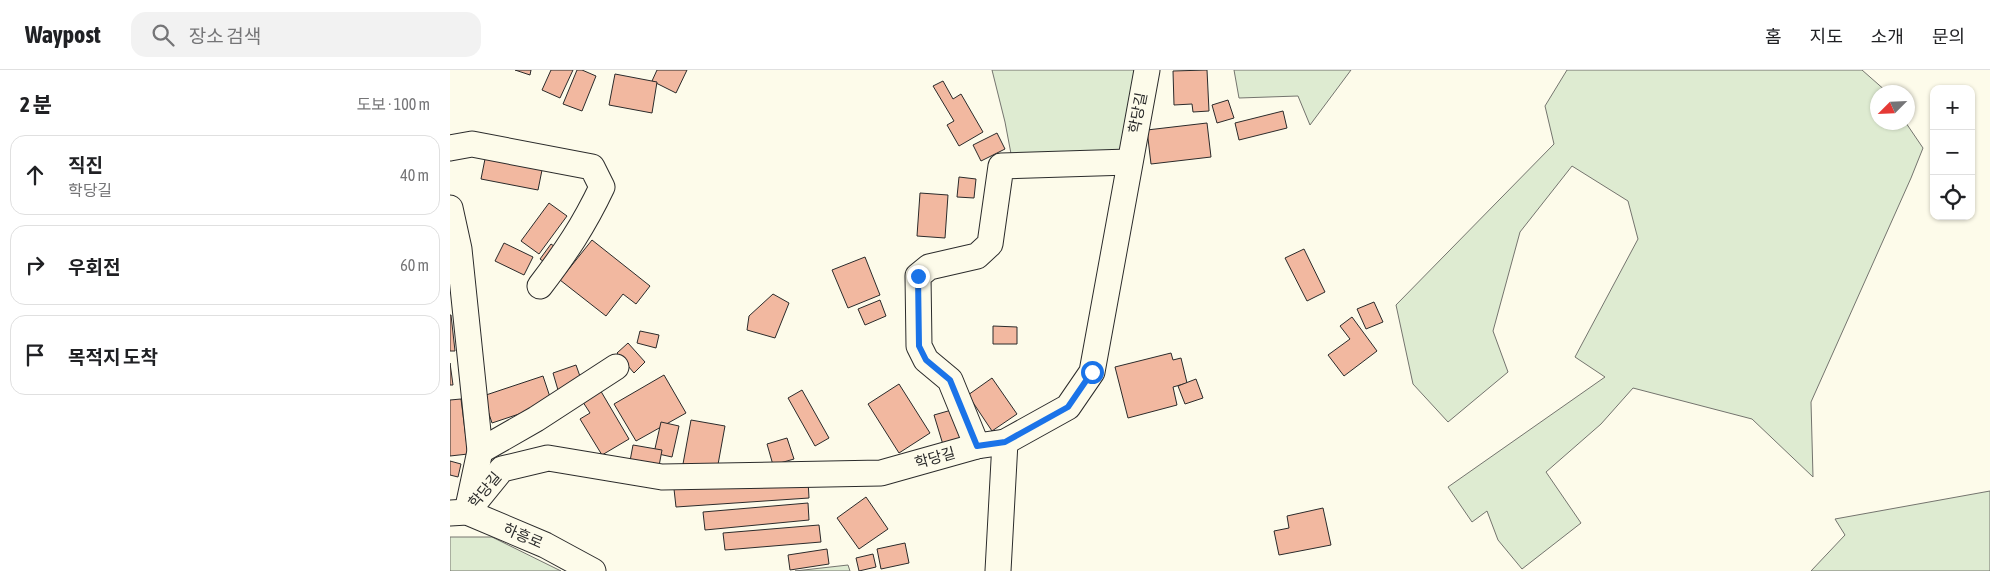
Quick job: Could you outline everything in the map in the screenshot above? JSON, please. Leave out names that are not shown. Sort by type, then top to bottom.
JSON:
[{"type":"street","name":"학당길","points":[[458,512],[502,469],[548,458],[662,477],[881,474],[977,446],[1005,442],[1068,407],[1092,372],[1147,70]]},
{"type":"street","points":[[450,148],[472,144],[592,167],[602,187],[587,219],[569,248],[540,286]]},
{"type":"street","points":[[977,446],[950,380],[926,360],[919,346],[918,276],[929,267],[977,256],[990,244],[1001,166],[1129,162]]},
{"type":"street","points":[[450,208],[459,249],[480,451],[458,512]]},
{"type":"street","points":[[480,451],[536,419],[616,367]]},
{"type":"street","points":[[998,571],[1005,442]]},
{"type":"street","name":"하흥로","points":[[458,512],[545,545],[593,571]]},
{"type":"green space","points":[[992,70],[1135,70],[1123,154],[1012,159]]},
{"type":"green space","points":[[1234,70],[1351,70],[1310,125],[1298,96],[1239,98]]},
{"type":"green space","points":[[1567,70],[1862,70],[1879,85],[1870,85],[1870,130],[1911,130],[1923,148],[1811,402],[1813,477],[1752,419],[1633,388],[1601,424],[1546,472],[1581,523],[1522,569],[1498,540],[1487,511],[1472,522],[1448,487],[1605,377],[1575,357],[1638,239],[1628,201],[1572,166],[1520,232],[1493,331],[1508,372],[1448,422],[1413,384],[1396,305],[1554,144],[1545,106]]},
{"type":"green space","points":[[1990,491],[1990,571],[1811,571],[1845,535],[1835,519]]},
{"type":"green space","points":[[450,537],[492,537],[561,571],[450,571]]},
{"type":"green space","points":[[848,565],[850,571],[795,571]]},
{"type":"building","points":[[515,70],[531,70],[530,75]]},
{"type":"building","points":[[551,70],[573,70],[560,98],[542,90]]},
{"type":"building","points":[[577,70],[582,70],[596,76],[582,111],[563,104]]},
{"type":"building","points":[[657,70],[687,70],[676,93],[652,81]]},
{"type":"building","points":[[1207,70],[1209,111],[1193,112],[1192,104],[1174,105],[1173,71]]},
{"type":"building","points":[[615,74],[657,82],[652,113],[609,105]]},
{"type":"building","points":[[943,81],[953,99],[961,94],[983,132],[959,146],[947,125],[954,121],[933,86]]},
{"type":"building","points":[[1228,100],[1234,118],[1217,123],[1212,105]]},
{"type":"building","points":[[1283,111],[1287,128],[1239,140],[1235,123]]},
{"type":"building","points":[[1207,123],[1211,157],[1151,164],[1147,130]]},
{"type":"building","points":[[997,133],[1005,149],[981,161],[973,145]]},
{"type":"building","points":[[486,154],[543,165],[538,190],[481,179]]},
{"type":"building","points":[[959,177],[976,179],[974,198],[957,197]]},
{"type":"building","points":[[920,193],[948,195],[945,238],[917,236]]},
{"type":"building","points":[[549,203],[567,216],[539,254],[521,241]]},
{"type":"building","points":[[592,240],[650,286],[636,304],[623,294],[606,316],[560,280]]},
{"type":"building","points":[[504,243],[533,257],[524,275],[495,261]]},
{"type":"building","points":[[551,244],[561,251],[550,266],[540,259]]},
{"type":"building","points":[[1304,249],[1325,292],[1307,301],[1285,258]]},
{"type":"building","points":[[865,257],[880,295],[848,308],[832,270]]},
{"type":"building","points":[[773,294],[789,303],[775,338],[747,330],[749,316]]},
{"type":"building","points":[[880,300],[886,316],[865,325],[858,309]]},
{"type":"building","points":[[1374,302],[1383,322],[1366,329],[1357,309]]},
{"type":"building","points":[[451,315],[455,351],[450,351]]},
{"type":"building","points":[[1352,317],[1377,351],[1344,376],[1328,355],[1350,339],[1340,326]]},
{"type":"building","points":[[993,326],[1017,327],[1017,344],[993,344]]},
{"type":"building","points":[[640,331],[659,335],[656,348],[637,343]]},
{"type":"building","points":[[628,343],[645,362],[634,373],[617,353]]},
{"type":"building","points":[[1171,353],[1173,360],[1181,358],[1187,383],[1173,387],[1177,405],[1128,418],[1115,367]]},
{"type":"building","points":[[450,363],[453,385],[450,385]]},
{"type":"building","points":[[576,365],[582,382],[558,390],[553,373]]},
{"type":"building","points":[[664,375],[686,413],[636,441],[614,404]]},
{"type":"building","points":[[543,376],[552,403],[492,423],[483,396]]},
{"type":"building","points":[[992,378],[1017,414],[992,431],[968,395]]},
{"type":"building","points":[[1196,379],[1203,398],[1185,404],[1178,386]]},
{"type":"building","points":[[899,384],[930,433],[899,453],[868,404]]},
{"type":"building","points":[[599,388],[629,439],[602,455],[580,419],[590,413],[581,399]]},
{"type":"building","points":[[802,390],[829,438],[815,446],[788,398]]},
{"type":"building","points":[[461,399],[468,454],[450,456],[450,400]]},
{"type":"building","points":[[955,409],[965,442],[944,448],[934,415]]},
{"type":"building","points":[[691,420],[725,426],[717,470],[683,464]]},
{"type":"building","points":[[661,422],[679,426],[672,457],[654,453]]},
{"type":"building","points":[[787,438],[794,459],[773,465],[767,444]]},
{"type":"building","points":[[633,445],[662,450],[659,466],[630,461]]},
{"type":"building","points":[[450,461],[461,464],[458,477],[450,475]]},
{"type":"building","points":[[808,480],[809,498],[676,507],[674,489]]},
{"type":"building","points":[[866,497],[888,529],[859,549],[837,518]]},
{"type":"building","points":[[808,503],[809,520],[705,530],[703,512]]},
{"type":"building","points":[[1323,508],[1331,545],[1279,555],[1274,531],[1289,528],[1287,516]]},
{"type":"building","points":[[819,525],[821,542],[725,550],[723,533]]},
{"type":"building","points":[[905,543],[909,563],[881,569],[877,549]]},
{"type":"building","points":[[827,549],[829,564],[790,570],[788,555]]},
{"type":"building","points":[[873,554],[876,567],[859,571],[856,558]]},
{"type":"route","points":[[918,276],[919,346],[926,360],[950,380],[977,446],[1005,442],[1068,407],[1092,372]]}]
